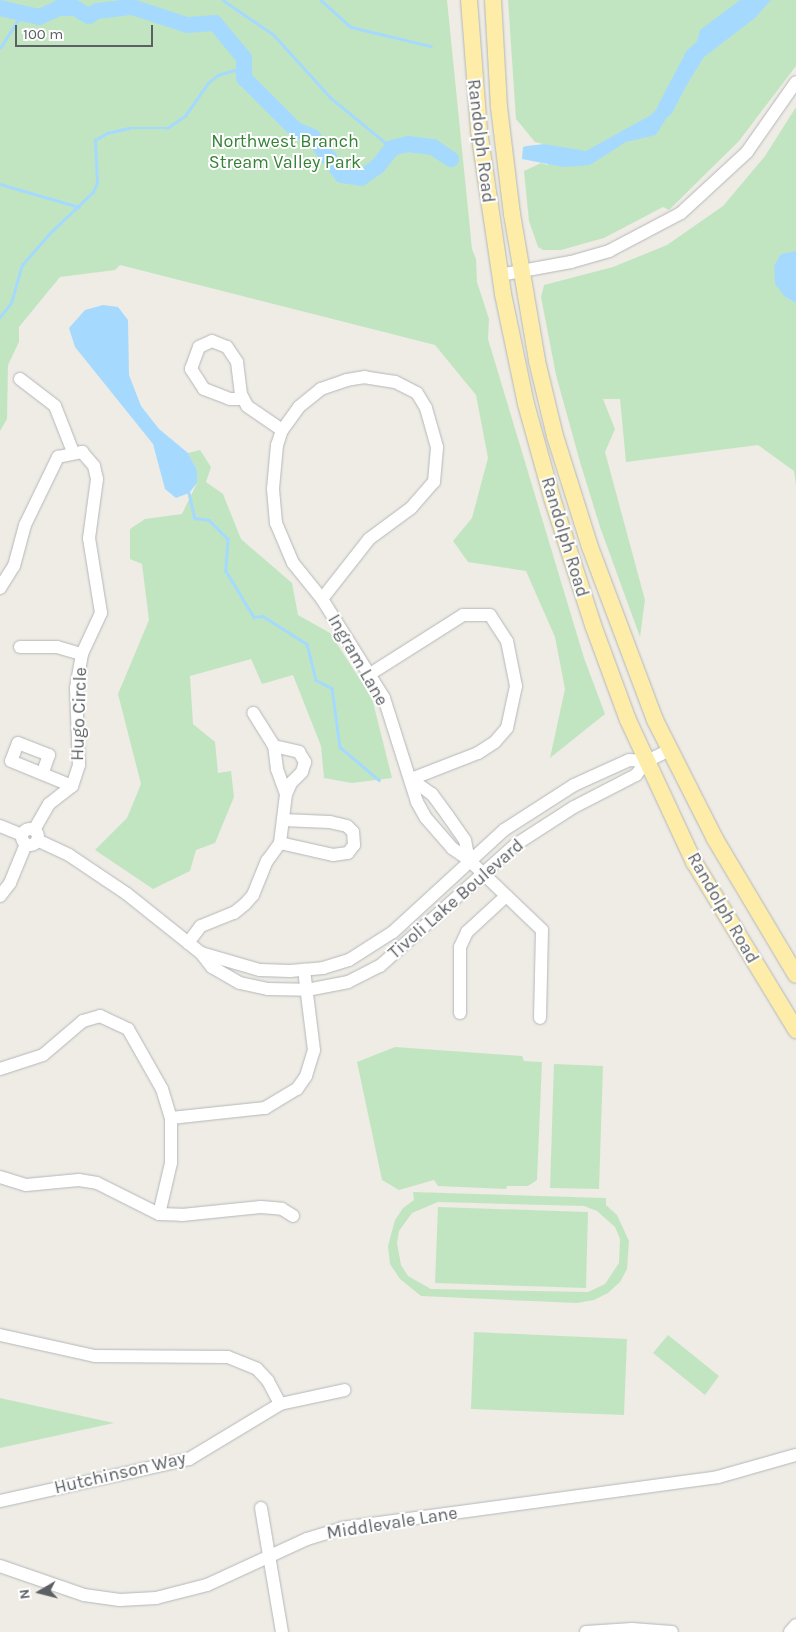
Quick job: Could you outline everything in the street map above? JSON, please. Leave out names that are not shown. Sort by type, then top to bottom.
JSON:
[{"type":"main road","name":"Randolph Road","points":[[469,0],[474,88],[500,276],[526,404],[552,498],[611,677],[647,761],[694,862],[796,1030]]},
{"type":"main road","name":"Randolph Road","points":[[493,0],[499,107],[521,272],[539,370],[562,460],[643,690],[670,750],[719,846],[796,974]]},
{"type":"main road","points":[[768,984],[796,1018]]},
{"type":"street","points":[[500,276],[609,251],[682,213],[747,152],[796,82]]},
{"type":"street","points":[[242,399],[230,399],[204,389],[191,369],[199,347],[212,341],[227,347],[237,362],[242,399],[260,417],[282,430],[299,407],[321,389],[365,378],[395,382],[410,388],[426,408],[434,428],[438,464],[434,482],[411,508],[369,539],[322,599]]},
{"type":"street","points":[[0,588],[14,566],[25,525],[58,456],[73,452],[54,406],[20,379]]},
{"type":"street","name":"Ingram Lane","points":[[282,430],[273,489],[276,523],[293,563],[322,599],[384,698],[417,802],[426,818],[452,848],[469,860],[542,930],[540,1018]]},
{"type":"street","name":"Hugo Circle","points":[[0,896],[10,883],[30,837],[49,804],[72,786],[78,765],[76,688],[82,654],[101,613],[89,538],[96,479],[88,457],[73,452]]},
{"type":"street","points":[[370,674],[440,627],[463,614],[477,612],[490,615],[499,624],[507,642],[514,673],[513,710],[508,728],[495,742],[478,753],[411,779]]},
{"type":"street","points":[[20,647],[56,647],[82,654]]},
{"type":"street","points":[[253,713],[274,746],[277,769],[286,794]]},
{"type":"street","points":[[188,943],[201,926],[234,913],[245,904],[253,895],[267,861],[280,843],[286,794],[290,783],[302,772],[305,762],[299,752],[274,746]]},
{"type":"street","name":"Tivoli Lake Boulevard","points":[[0,826],[30,837],[88,867],[188,943],[212,967],[240,982],[268,989],[307,990],[348,982],[380,966],[515,845],[550,822],[636,775],[647,761],[670,750]]},
{"type":"street","name":"Tivoli Lake Boulevard","points":[[200,953],[260,970],[304,970],[349,960],[374,947],[504,830],[574,785],[629,760],[647,761]]},
{"type":"street","points":[[42,772],[72,786]]},
{"type":"street","name":"Ingram Lane","points":[[411,779],[432,794],[448,816],[464,840],[469,860]]},
{"type":"street","points":[[280,843],[333,855],[348,852],[354,845],[353,832],[347,826],[329,822],[284,820]]},
{"type":"street","points":[[460,1013],[460,948],[468,932],[506,896]]},
{"type":"street","points":[[171,1118],[264,1108],[297,1089],[306,1076],[314,1050],[304,970]]},
{"type":"street","points":[[0,1069],[43,1055],[75,1026],[100,1016],[128,1029],[162,1089],[171,1118],[171,1163],[159,1214]]},
{"type":"street","points":[[0,1177],[26,1185],[79,1180],[97,1183],[159,1214],[182,1215],[261,1207],[282,1210],[293,1216]]},
{"type":"street","points":[[0,1335],[95,1356],[228,1357],[257,1369],[268,1380],[280,1404]]},
{"type":"street","name":"Hutchinson Way","points":[[0,1501],[190,1459],[280,1404],[345,1390]]},
{"type":"street","name":"Middlevale Lane","points":[[0,1566],[84,1595],[120,1600],[147,1599],[181,1594],[207,1585],[269,1555],[342,1528],[718,1477],[796,1455]]},
{"type":"street","points":[[261,1508],[282,1632]]},
{"type":"street","points":[[790,1632],[796,1625]]},
{"type":"street","points":[[586,1632],[632,1629],[672,1632]]},
{"type":"green space","name":"Northwest Branch Stream Valley Park","points":[[0,0],[447,0],[472,249],[476,259],[477,282],[489,319],[488,339],[584,658],[605,714],[550,758],[565,689],[555,637],[526,571],[468,562],[453,541],[472,518],[488,458],[476,395],[435,345],[120,265],[115,270],[60,277],[19,327],[19,342],[8,365],[7,419],[0,431]]},
{"type":"green space","points":[[508,0],[796,0],[796,66],[739,141],[669,210],[663,207],[604,238],[561,250],[543,250],[538,247],[529,221],[524,171],[541,163],[548,165],[547,145],[535,142],[516,119]]},
{"type":"green space","points":[[796,107],[796,268],[785,297],[796,303],[796,485],[794,471],[758,445],[626,462],[620,399],[603,399],[615,429],[605,452],[645,600],[640,637],[600,527],[556,375],[541,297],[544,285],[613,267],[667,245],[723,206],[765,156]]},
{"type":"green space","points":[[200,450],[211,467],[206,482],[223,494],[241,539],[292,583],[298,615],[330,633],[372,698],[392,778],[352,783],[324,778],[321,746],[293,675],[262,684],[251,659],[190,676],[193,724],[215,742],[218,773],[231,771],[234,797],[215,843],[196,850],[190,871],[153,889],[95,850],[127,818],[141,784],[118,694],[149,620],[142,564],[130,559],[130,529],[145,519],[182,514],[197,483],[197,470],[188,453]]},
{"type":"green space","points":[[395,1047],[522,1056],[524,1061],[542,1062],[537,1180],[528,1186],[507,1186],[506,1189],[438,1186],[434,1180],[399,1190],[382,1180],[357,1062]]},
{"type":"green space","points":[[554,1064],[603,1066],[599,1189],[550,1188]]},
{"type":"green space","points":[[413,1192],[606,1198],[606,1205],[617,1215],[629,1241],[627,1269],[620,1282],[608,1293],[594,1300],[577,1303],[421,1296],[400,1279],[390,1264],[388,1246],[395,1220],[403,1208],[414,1200]],"holes":[[[438,1202],[584,1206],[597,1211],[615,1227],[620,1239],[619,1263],[605,1284],[588,1292],[431,1289],[408,1276],[401,1265],[397,1243],[399,1231],[412,1213]]]},
{"type":"green space","points":[[438,1207],[588,1212],[586,1288],[435,1283]]},
{"type":"green space","points":[[474,1332],[627,1339],[624,1415],[471,1409]]},
{"type":"green space","points":[[668,1335],[719,1376],[705,1395],[653,1353]]},
{"type":"green space","points":[[0,1398],[114,1423],[0,1448]]},
{"type":"water","points":[[740,0],[771,0],[755,18],[704,57],[656,135],[626,142],[590,165],[563,167],[522,159],[523,147],[527,146],[544,144],[586,151],[651,115],[688,75],[700,30]]},
{"type":"water","points":[[796,251],[796,303],[785,297],[775,284],[774,266],[781,254]]},
{"type":"water","points":[[103,305],[118,307],[128,320],[129,375],[141,406],[159,429],[188,453],[197,470],[197,483],[189,493],[176,498],[165,489],[153,444],[75,347],[69,328],[85,310]]},
{"type":"waterway","points":[[223,0],[274,35],[331,98],[392,148]]},
{"type":"waterway","points":[[321,0],[351,27],[431,46]]},
{"type":"waterway","points":[[0,8],[39,17],[59,8],[75,8],[89,16],[97,11],[132,7],[187,25],[215,23],[244,58],[244,78],[296,130],[313,137],[342,175],[361,178],[378,166],[392,148],[408,144],[433,147],[451,159]]},
{"type":"waterway","points":[[0,48],[22,14]]},
{"type":"waterway","points":[[665,109],[693,56],[710,40]]},
{"type":"waterway","points":[[0,317],[11,303],[22,265],[49,234],[93,192],[97,183],[95,140],[107,133],[128,128],[167,128],[185,116],[208,83],[218,75],[234,70],[244,78]]},
{"type":"waterway","points":[[0,184],[79,207]]},
{"type":"waterway","points":[[189,493],[195,518],[209,520],[228,539],[226,571],[254,617],[263,616],[307,644],[316,680],[332,688],[340,747],[379,780]]}]
